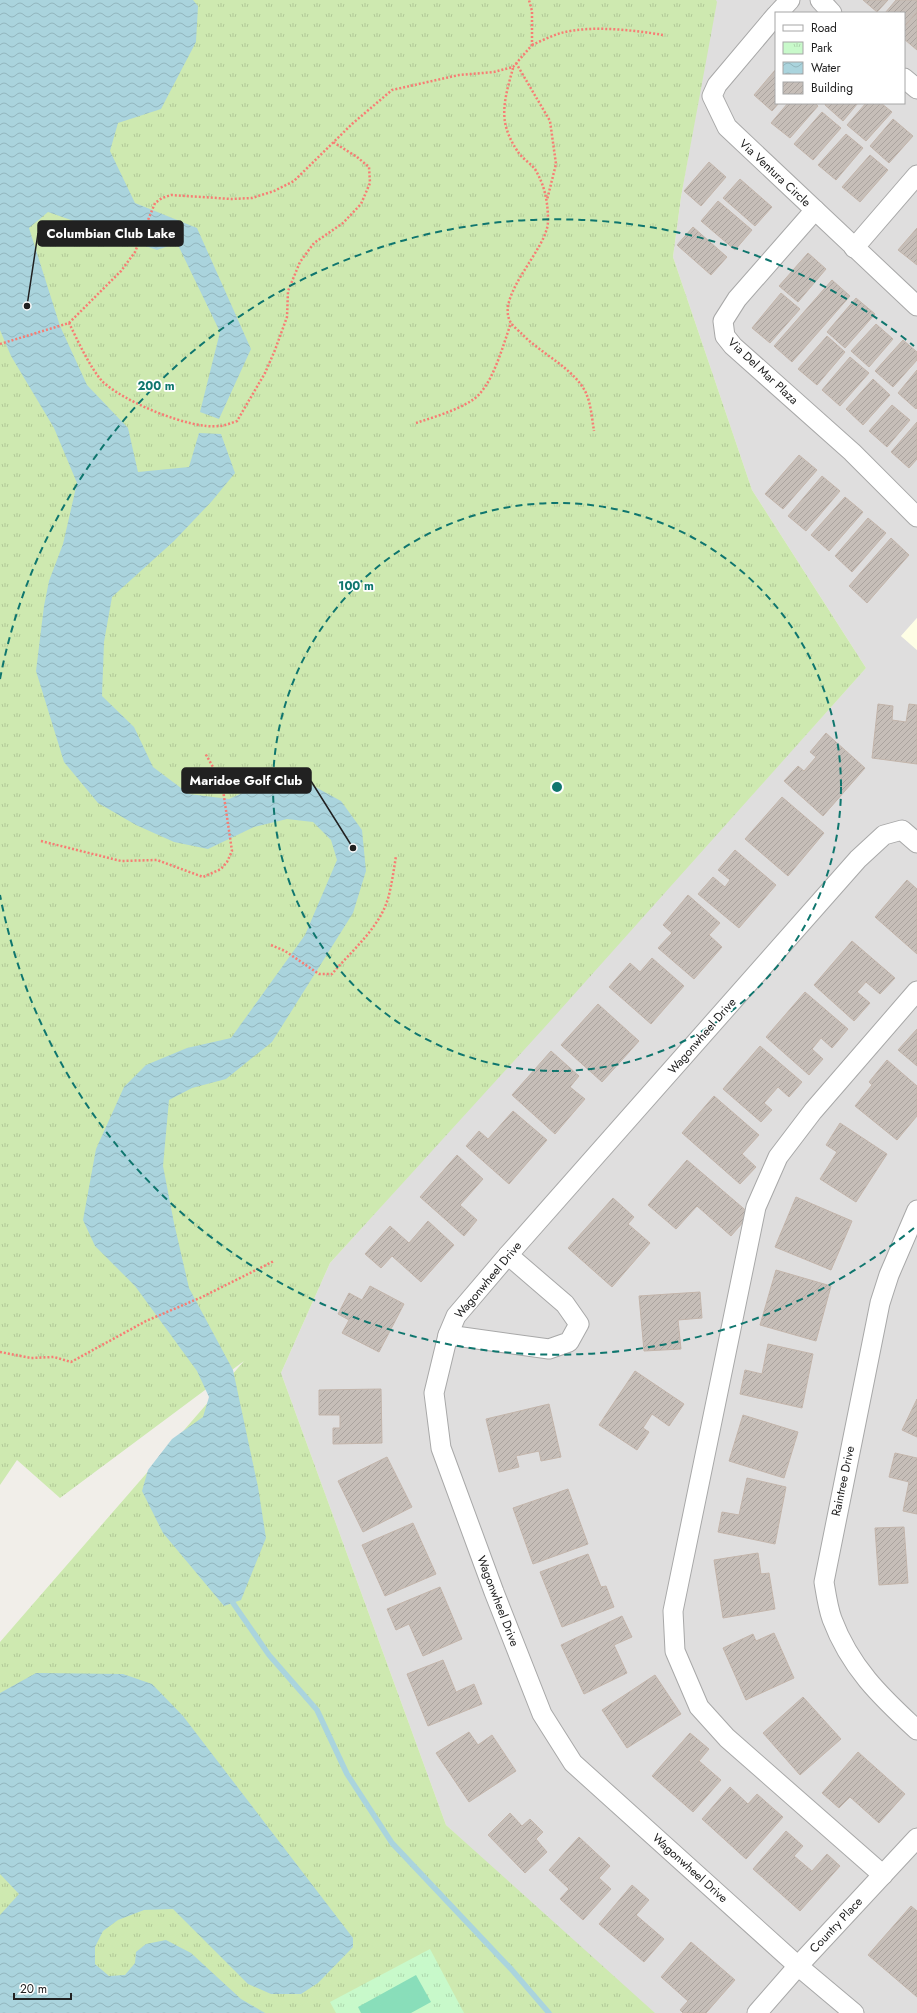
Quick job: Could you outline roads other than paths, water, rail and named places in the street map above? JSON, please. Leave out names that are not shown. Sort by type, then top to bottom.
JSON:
[{"type":"street","name":"Via Ventura Circle","points":[[779,12],[790,0]]},
{"type":"street","points":[[820,0],[831,12]]},
{"type":"street","name":"Via Ventura Circle","points":[[775,16],[717,85],[712,96],[727,127],[917,306]]},
{"type":"street","points":[[905,79],[917,89]]},
{"type":"street","points":[[854,248],[917,175]]},
{"type":"street","name":"Via Del Mar Plaza","points":[[815,210],[737,299],[722,321],[725,336],[733,346],[852,452],[917,517]]},
{"type":"street","name":"Wagonwheel Drive","points":[[854,2013],[798,1966],[573,1763],[542,1714],[494,1592],[441,1448],[434,1393],[448,1335],[456,1316],[508,1255],[858,859],[884,835],[902,830],[917,843]]},
{"type":"street","points":[[883,1875],[727,1738],[699,1707],[675,1652],[673,1611],[756,1207],[782,1151],[813,1111],[917,991]]},
{"type":"street","name":"Raintree Drive","points":[[917,1210],[888,1275],[880,1303],[824,1582],[831,1618],[852,1660],[879,1695],[917,1730]]},
{"type":"street","points":[[448,1335],[549,1349],[569,1342],[579,1324],[565,1304],[508,1255]]},
{"type":"street","name":"Country Place","points":[[757,2013],[798,1966],[917,1838]]},
{"type":"water","points":[[0,0],[193,0],[198,6],[196,42],[161,109],[118,123],[110,151],[135,203],[197,228],[251,349],[219,419],[200,412],[220,332],[177,243],[157,250],[48,212],[29,228],[60,326],[87,385],[128,428],[138,472],[189,467],[199,433],[221,434],[235,473],[212,501],[174,541],[112,597],[104,642],[102,696],[134,727],[153,767],[189,794],[229,799],[273,779],[308,783],[341,801],[362,830],[366,871],[353,913],[272,1042],[226,1079],[192,1088],[169,1100],[163,1166],[174,1223],[189,1288],[233,1370],[258,1487],[266,1538],[241,1600],[224,1606],[163,1533],[142,1491],[148,1470],[172,1439],[203,1417],[209,1397],[197,1371],[135,1286],[95,1246],[83,1220],[96,1149],[124,1087],[146,1065],[187,1048],[231,1038],[305,935],[337,860],[331,840],[313,822],[287,819],[254,827],[208,849],[174,842],[136,825],[98,803],[64,762],[36,671],[44,606],[49,581],[63,544],[77,483],[54,428],[11,356],[0,330]]},
{"type":"water","points":[[36,1673],[123,1674],[152,1684],[183,1716],[353,1938],[353,1947],[318,1983],[301,1994],[271,1994],[248,1984],[173,1909],[144,1910],[118,1920],[103,1931],[95,1947],[95,1964],[109,1976],[125,1975],[135,1963],[136,1952],[146,1944],[166,1940],[191,1953],[241,1999],[265,2013],[0,2013],[0,1915],[19,1894],[0,1874],[0,1693]]},
{"type":"waterway","points":[[233,1603],[269,1655],[317,1710],[347,1774],[392,1843],[512,1970],[549,2013]]},
{"type":"place","name":"Columbian Club Lake","points":[[27,306]]},
{"type":"place","name":"Maridoe Golf Club","points":[[353,848]]}]
